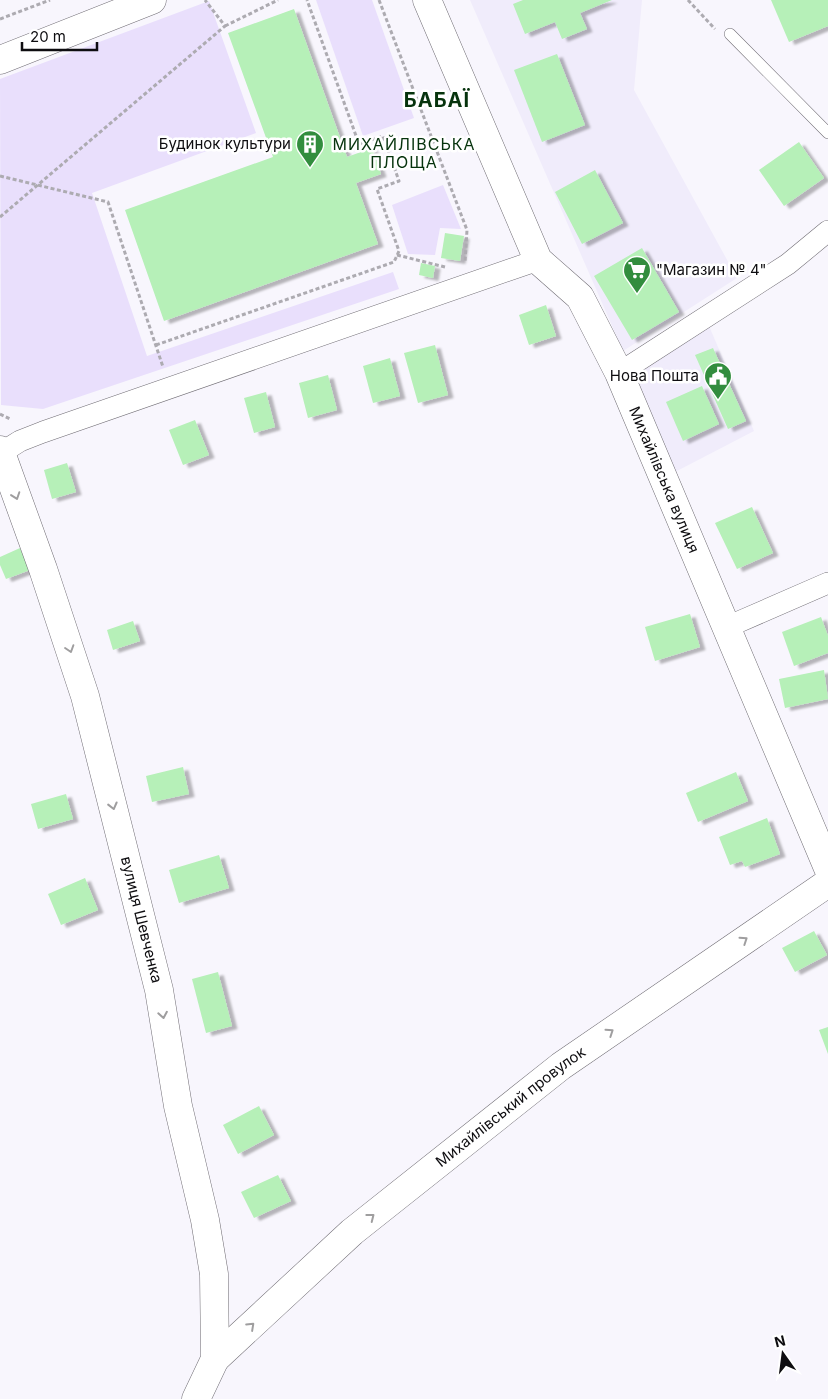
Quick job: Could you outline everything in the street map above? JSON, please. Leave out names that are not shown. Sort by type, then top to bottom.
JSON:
[{"type":"street","points":[[0,60],[152,0]]},
{"type":"street","name":"Михайлівська вулиця","points":[[427,0],[538,260],[580,297],[619,373],[828,868]]},
{"type":"street","points":[[619,373],[788,264],[828,231]]},
{"type":"street","points":[[1,452],[20,441],[43,432],[538,260]]},
{"type":"street","name":"вулиця Шевченка","points":[[1,452],[85,696],[159,990],[178,1106],[205,1220],[214,1274],[215,1359],[196,1399]]},
{"type":"street","points":[[727,627],[828,583]]},
{"type":"street","name":"Михайлівський провулок","points":[[215,1359],[352,1232],[561,1066],[828,883]]},
{"type":"lane","points":[[730,34],[828,133]]},
{"type":"path","points":[[0,19],[50,0]]},
{"type":"path","points":[[205,0],[225,26]]},
{"type":"path","points":[[0,218],[225,26],[278,0]]},
{"type":"path","points":[[156,345],[394,262],[399,251],[377,189],[399,181],[382,136],[359,144],[308,0]]},
{"type":"path","points":[[379,0],[467,230],[465,264]]},
{"type":"path","points":[[688,0],[712,28],[730,34]]},
{"type":"path","points":[[0,176],[108,202],[166,374]]},
{"type":"shaded area","points":[[316,0],[372,0],[414,118],[363,136]]},
{"type":"shaded area","points":[[470,0],[642,0],[634,90],[737,278],[623,351]]},
{"type":"shaded area","points":[[209,1],[256,133],[92,193],[147,356],[393,272],[399,289],[43,409],[1,405],[0,79]]},
{"type":"shaded area","points":[[443,185],[461,229],[440,228],[435,255],[408,254],[392,205]]},
{"type":"shaded area","points":[[709,326],[754,431],[675,472],[632,376]]},
{"type":"building","points":[[523,0],[612,0],[580,13],[587,29],[562,39],[555,22],[525,34],[513,4]]},
{"type":"building","points":[[771,0],[828,0],[828,26],[789,42]]},
{"type":"building","name":"Будинок культури","points":[[294,9],[347,157],[372,148],[381,174],[356,183],[378,244],[164,321],[125,210],[273,157],[228,33]]},
{"type":"building","points":[[557,54],[585,125],[542,142],[514,70]]},
{"type":"building","points":[[799,142],[824,178],[784,206],[759,170]]},
{"type":"building","points":[[595,170],[623,223],[582,244],[555,192]]},
{"type":"building","points":[[445,233],[464,236],[460,261],[441,258]]},
{"type":"building","name":"\"Магазин № 4\"","points":[[642,248],[679,312],[632,340],[594,276]]},
{"type":"building","points":[[421,263],[435,266],[433,278],[419,275]]},
{"type":"building","points":[[546,305],[556,336],[529,345],[519,315]]},
{"type":"building","points":[[435,345],[448,395],[418,403],[404,353]]},
{"type":"building","points":[[713,348],[746,421],[728,429],[695,355]]},
{"type":"building","points":[[390,358],[400,396],[373,403],[363,366]]},
{"type":"building","points":[[328,375],[337,410],[308,418],[299,383]]},
{"type":"building","points":[[702,386],[719,424],[683,441],[666,402]]},
{"type":"building","points":[[266,392],[275,427],[254,433],[244,398]]},
{"type":"building","points":[[195,420],[209,455],[183,465],[169,430]]},
{"type":"building","points":[[67,463],[76,492],[52,499],[44,470]]},
{"type":"building","points":[[752,507],[773,553],[737,569],[715,523]]},
{"type":"building","points":[[20,548],[30,570],[6,579],[0,565],[0,557]]},
{"type":"building","points":[[690,614],[700,647],[655,661],[645,627]]},
{"type":"building","points":[[821,617],[828,636],[828,653],[794,666],[782,632]]},
{"type":"building","points":[[133,621],[140,641],[113,650],[107,630]]},
{"type":"building","points":[[824,670],[828,699],[785,708],[779,679]]},
{"type":"building","points":[[183,767],[189,794],[152,802],[146,776]]},
{"type":"building","points":[[736,772],[748,801],[698,822],[686,793]]},
{"type":"building","points":[[66,794],[73,819],[38,829],[31,804]]},
{"type":"building","points":[[767,818],[780,854],[745,867],[742,861],[730,865],[719,837]]},
{"type":"building","points":[[219,855],[229,888],[179,903],[169,870]]},
{"type":"building","points":[[85,878],[98,910],[61,925],[48,894]]},
{"type":"building","points":[[814,931],[827,955],[795,972],[782,948]]},
{"type":"building","points":[[218,972],[232,1026],[206,1033],[192,979]]},
{"type":"building","points":[[828,1027],[828,1054],[819,1030]]},
{"type":"building","points":[[259,1106],[274,1135],[238,1154],[223,1125]]},
{"type":"building","points":[[278,1175],[291,1201],[254,1218],[241,1192]]},
{"type":"place","name":"Будинок культури","points":[[310,168]]},
{"type":"place","name":"\"Магазин № 4\"","points":[[637,294]]},
{"type":"place","name":"Нова Пошта","points":[[718,400]]},
{"type":"district","name":"БАБАЇ","points":[[437,100]]},
{"type":"district","name":"МИХАЙЛІВСЬКА ПЛОЩА","points":[[404,153]]}]
